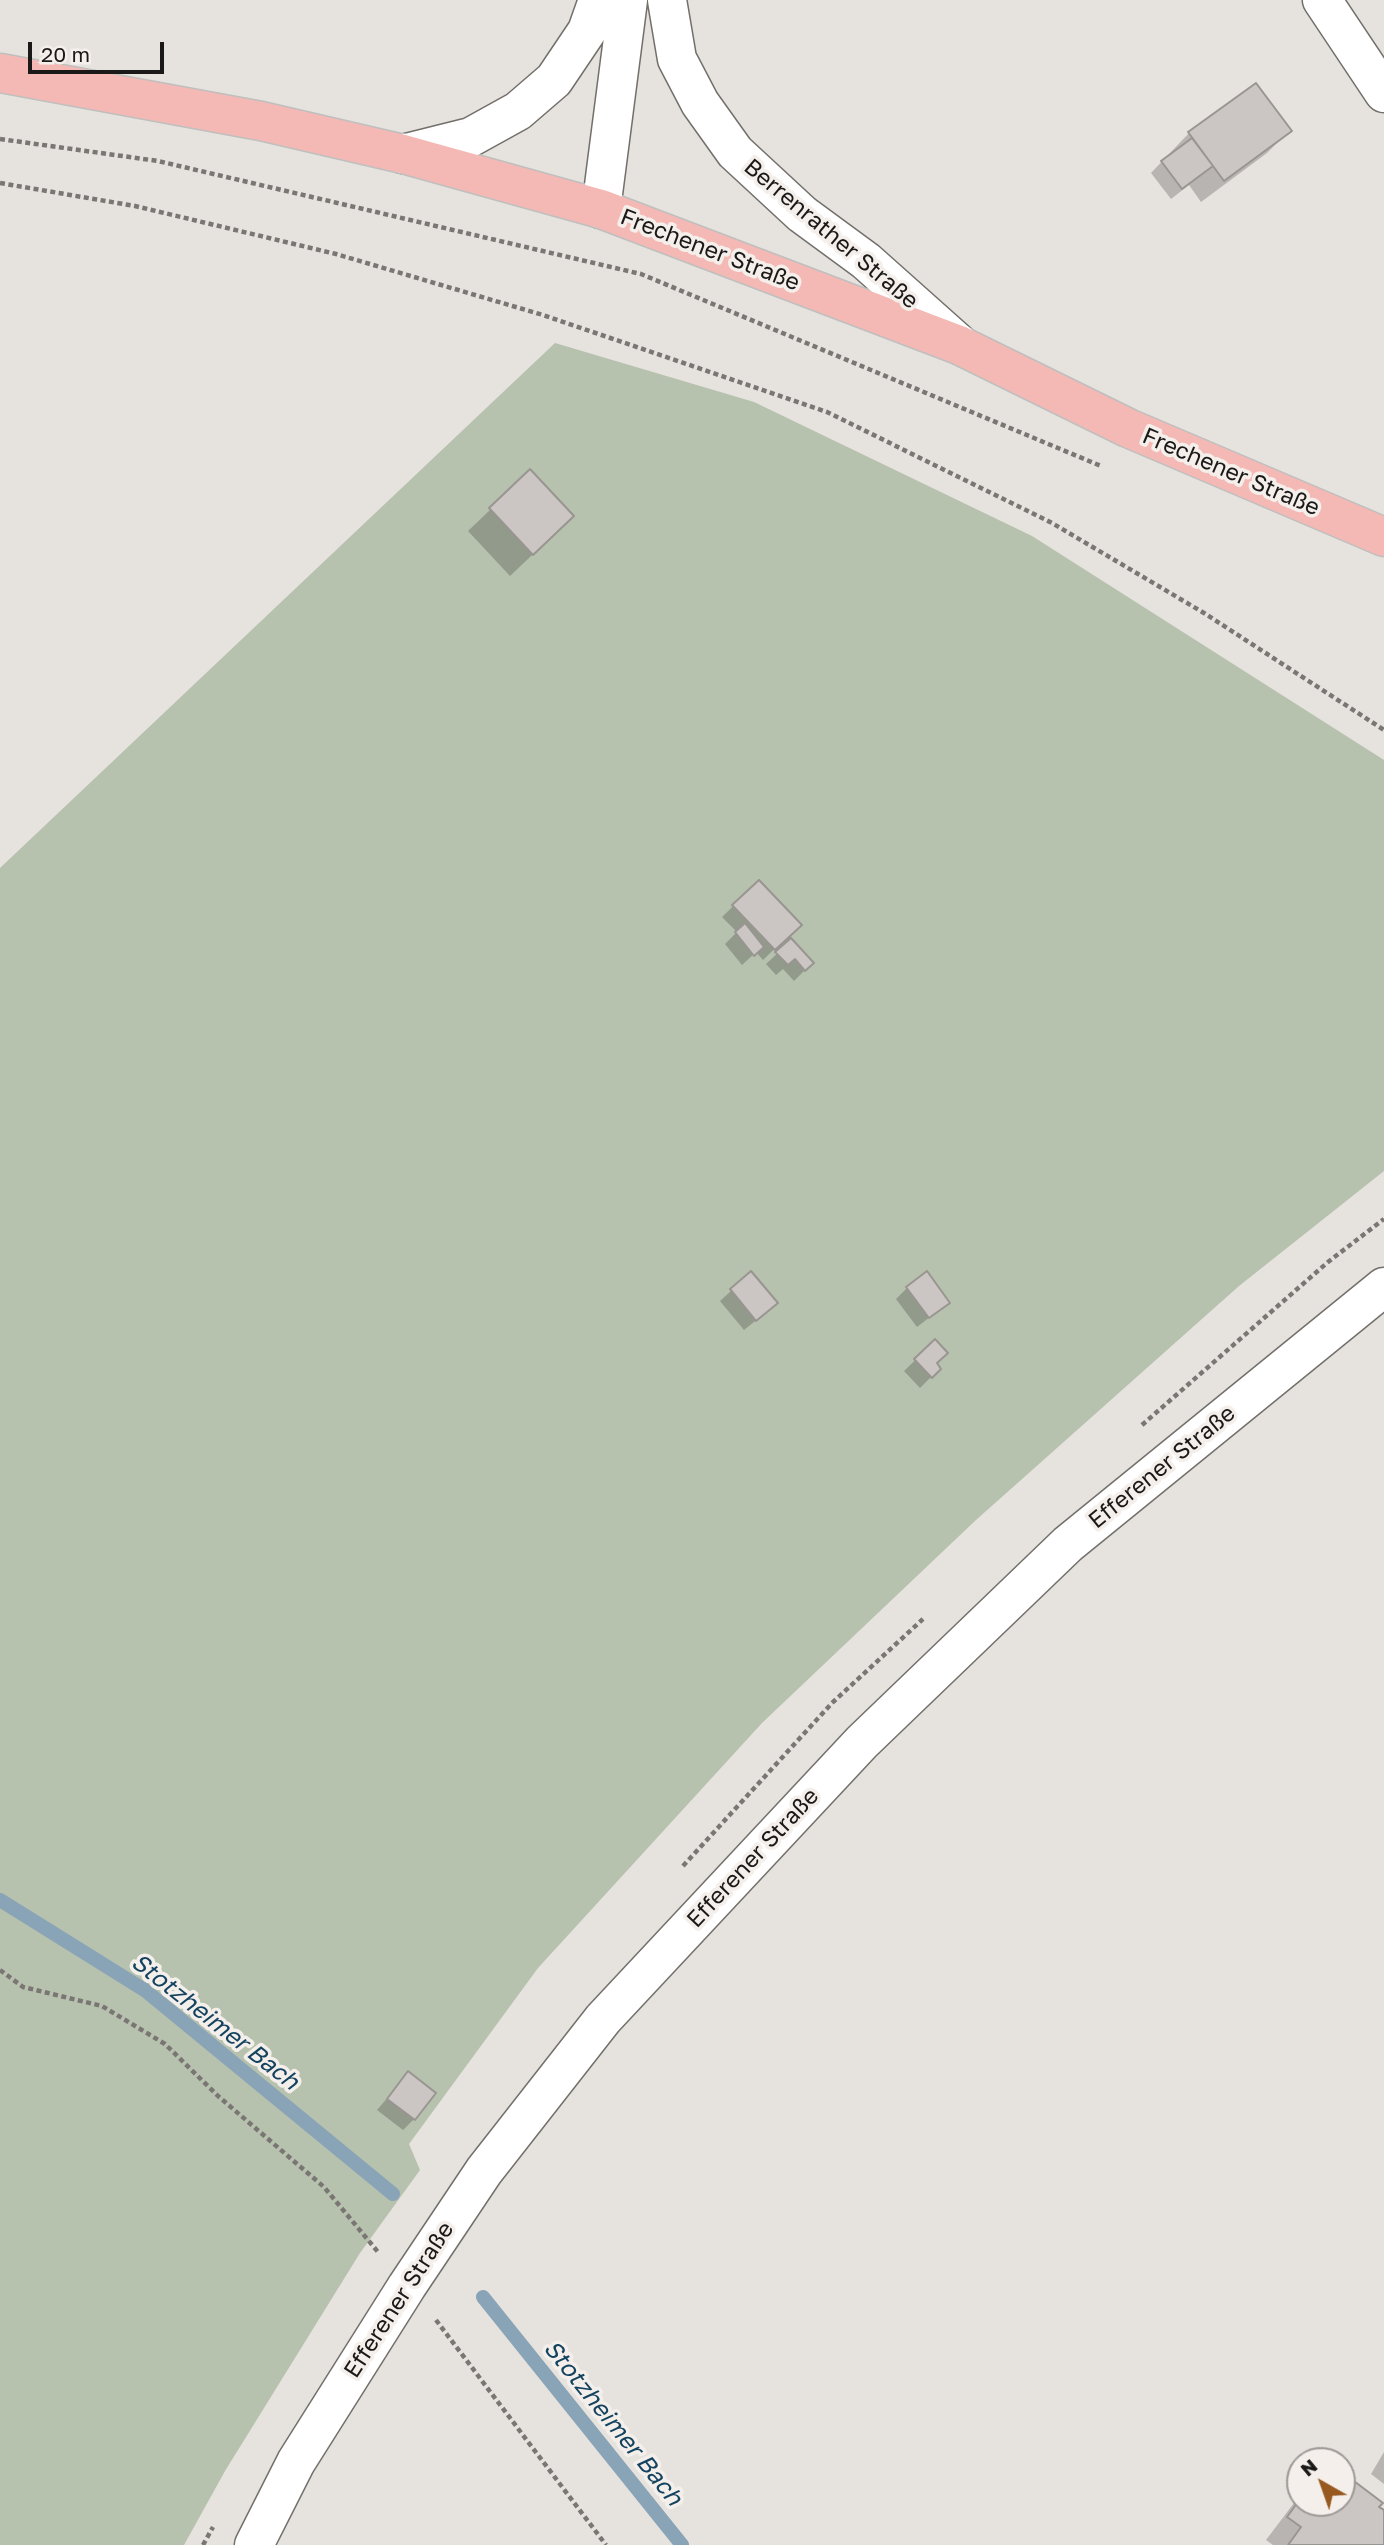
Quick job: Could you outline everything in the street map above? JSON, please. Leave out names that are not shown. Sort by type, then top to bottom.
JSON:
[{"type":"main road","name":"Frechener Straße","points":[[0,72],[261,121],[403,154],[601,209],[959,345],[1128,428],[1384,537]]},
{"type":"street","points":[[403,154],[471,137],[518,111],[554,80],[587,31],[598,0]]},
{"type":"street","points":[[601,209],[628,0]]},
{"type":"street","name":"Berrenrather Straße","points":[[667,0],[677,59],[700,103],[735,152],[802,214],[866,261],[959,345]]},
{"type":"street","points":[[1322,0],[1384,93]]},
{"type":"street","name":"Efferener Straße","points":[[254,2545],[296,2462],[407,2286],[484,2171],[603,2019],[862,1742],[1068,1544],[1384,1287]]},
{"type":"path","points":[[0,139],[159,161],[641,274],[1102,467]]},
{"type":"path","points":[[0,183],[135,206],[336,254],[543,315],[827,412],[1052,523],[1204,613],[1384,730]]},
{"type":"path","points":[[0,1970],[23,1987],[102,2006],[165,2044],[218,2096],[324,2187],[488,2386],[606,2545]]},
{"type":"green space","points":[[555,343],[754,402],[1032,536],[1384,760],[1384,1171],[1239,1286],[976,1520],[762,1723],[538,1968],[409,2144],[420,2170],[360,2253],[225,2471],[184,2545],[0,2545],[0,868]]},
{"type":"building","points":[[1256,83],[1292,131],[1224,181],[1188,132]]},
{"type":"building","points":[[1192,138],[1213,166],[1182,189],[1161,161]]},
{"type":"building","points":[[530,469],[574,516],[533,555],[489,508]]},
{"type":"building","points":[[759,880],[802,925],[775,950],[732,905]]},
{"type":"building","points":[[745,923],[764,947],[754,956],[735,932]]},
{"type":"building","points":[[791,938],[814,963],[805,971],[795,959],[788,965],[775,952]]},
{"type":"building","points":[[751,1271],[778,1303],[756,1321],[730,1289]]},
{"type":"building","points":[[927,1271],[950,1303],[929,1318],[906,1287]]},
{"type":"building","points":[[935,1339],[948,1353],[937,1363],[941,1369],[932,1378],[914,1359]]},
{"type":"building","points":[[408,2071],[436,2093],[415,2120],[387,2099]]},
{"type":"building","points":[[1356,2483],[1383,2503],[1379,2507],[1384,2510],[1384,2545],[1288,2545],[1301,2527],[1287,2517],[1356,2517]]},
{"type":"waterway","name":"Stotzheimer Bach","points":[[0,1900],[146,1991],[393,2194]]},
{"type":"waterway","name":"Stotzheimer Bach","points":[[483,2297],[682,2545]]}]
